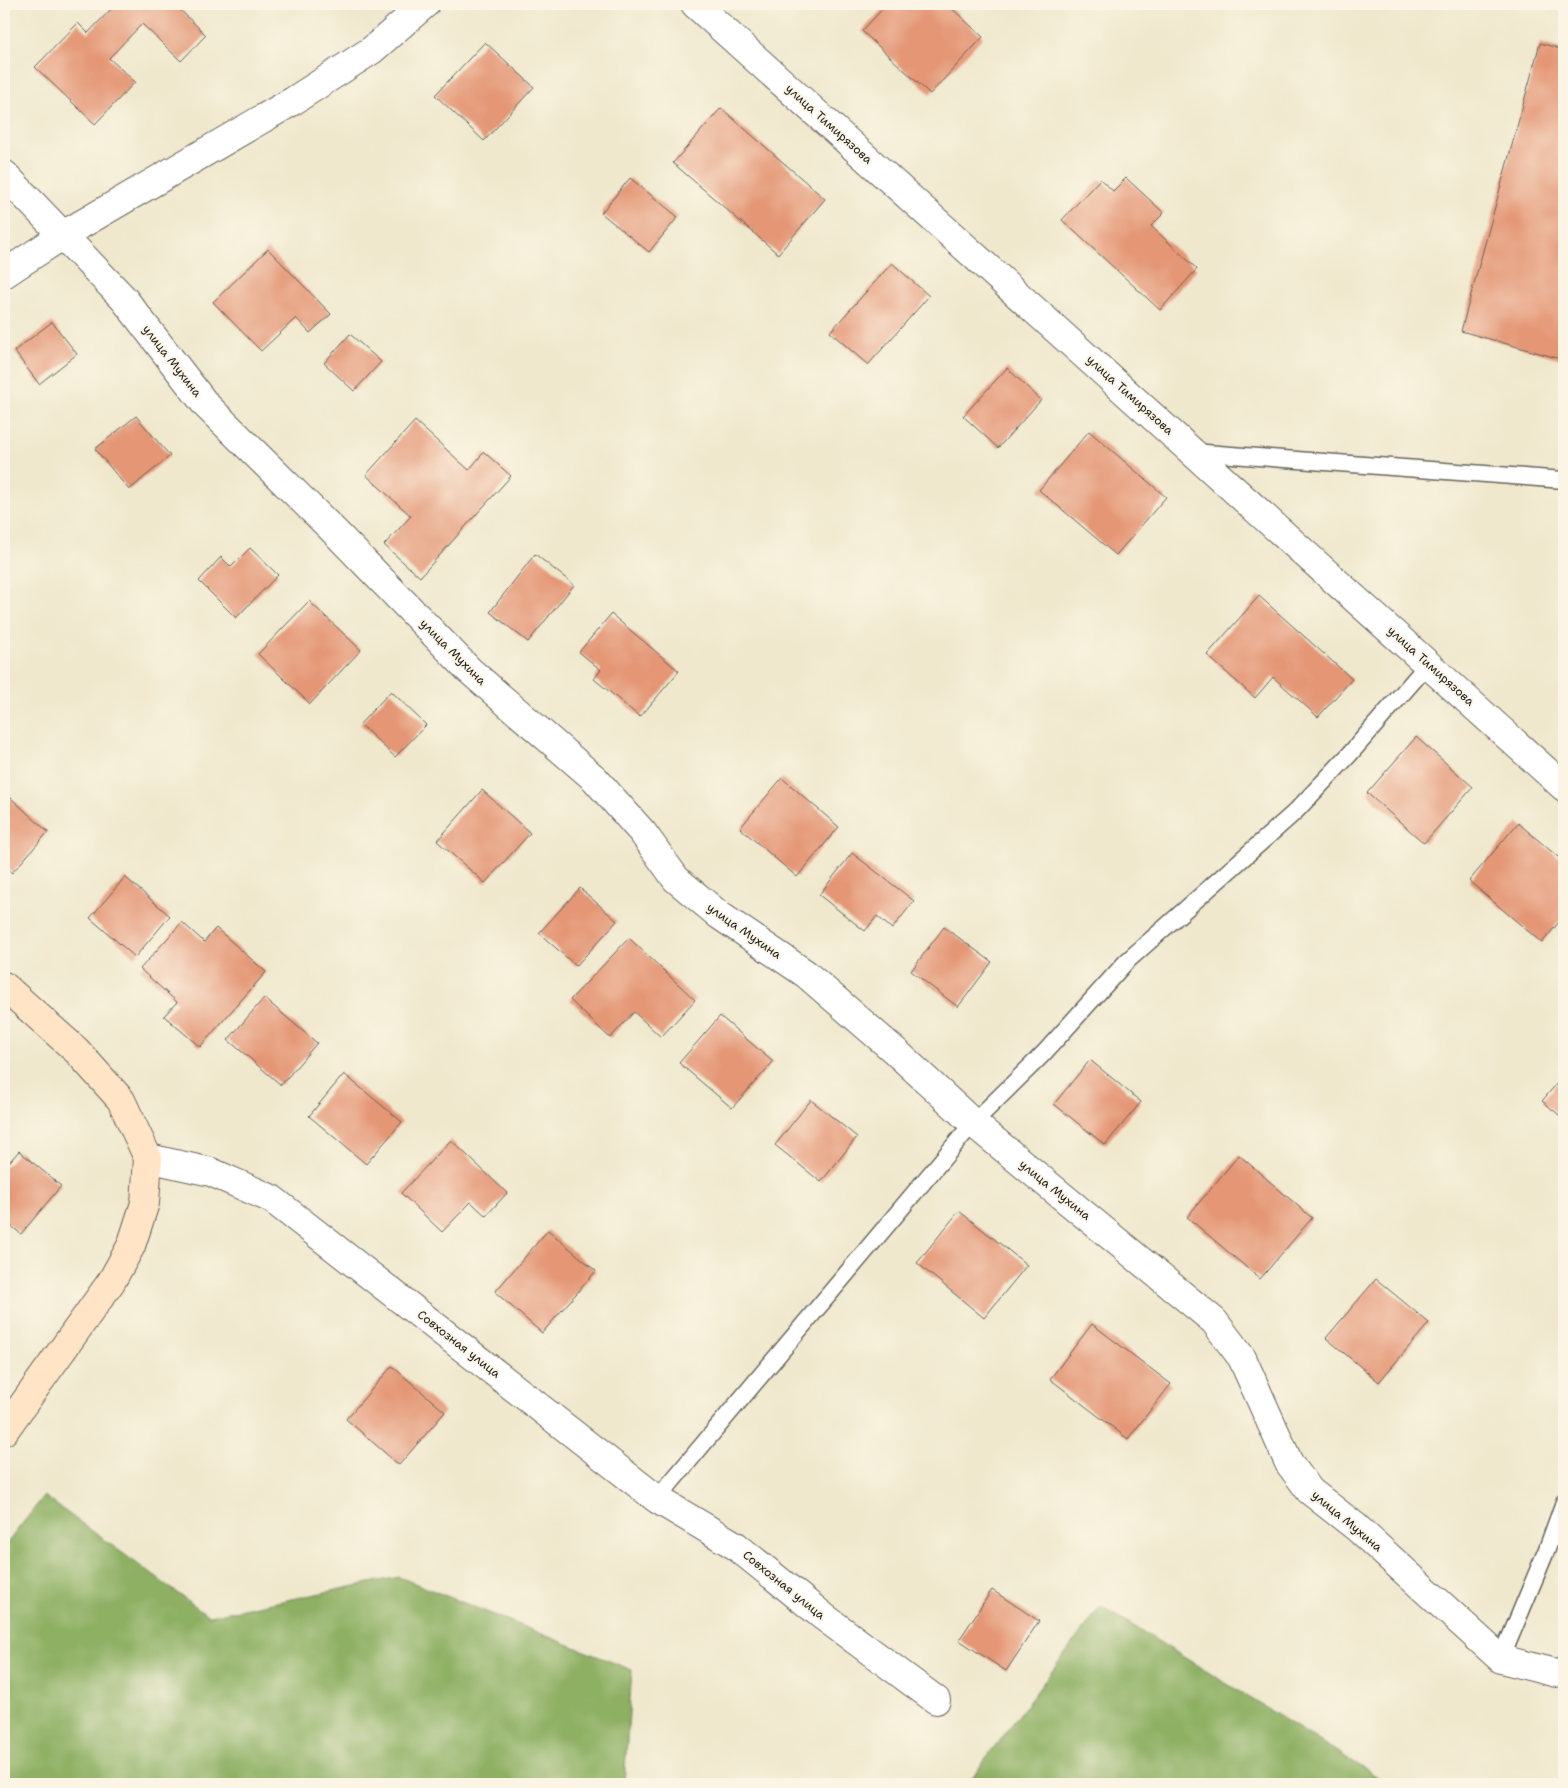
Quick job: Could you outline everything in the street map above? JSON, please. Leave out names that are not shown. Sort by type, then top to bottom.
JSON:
[{"type":"street","points":[[4,274],[63,235],[294,101],[372,50],[425,4]]},
{"type":"street","name":"улица Тимирязова","points":[[707,7],[1192,452],[1564,787]]},
{"type":"street","name":"улица Мухина","points":[[4,174],[124,299],[206,405],[335,532],[469,670],[595,779],[643,834],[676,879],[719,915],[806,974],[895,1051],[973,1123],[1214,1321],[1242,1358],[1289,1463],[1310,1491],[1356,1527],[1501,1659]]},
{"type":"street","points":[[4,986],[76,1051],[121,1100],[148,1158],[145,1203],[131,1246],[111,1282],[4,1430]]},
{"type":"street","name":"Совхозная улица","points":[[148,1158],[211,1172],[272,1199],[657,1499],[736,1546],[824,1617],[936,1700]]},
{"type":"street","points":[[1501,1659],[1556,1673],[1564,1671]]},
{"type":"lane","points":[[1192,452],[1564,480]]},
{"type":"lane","points":[[657,1499],[973,1123],[1044,1053],[1126,962],[1295,812],[1349,755],[1428,664]]},
{"type":"lane","points":[[1501,1659],[1547,1549],[1564,1502]]},
{"type":"green space","points":[[44,1496],[209,1616],[399,1577],[632,1670],[624,1784],[4,1784],[4,1547]]},
{"type":"green space","points":[[1101,1606],[1389,1784],[967,1784]]},
{"type":"building","points":[[116,4],[174,4],[206,35],[181,61],[142,24],[109,58],[135,82],[95,124],[35,67],[78,23],[88,33]]},
{"type":"building","points":[[887,4],[947,4],[983,37],[930,94],[862,31]]},
{"type":"building","points":[[485,42],[534,87],[484,141],[435,95]]},
{"type":"building","points":[[1540,43],[1564,50],[1564,360],[1461,331]]},
{"type":"building","points":[[721,108],[825,199],[778,254],[673,163]]},
{"type":"building","points":[[630,178],[678,217],[649,252],[601,213]]},
{"type":"building","points":[[1126,178],[1164,213],[1151,226],[1197,269],[1160,310],[1062,220],[1100,179],[1113,191]]},
{"type":"building","points":[[268,249],[331,314],[310,333],[296,318],[261,351],[213,302]]},
{"type":"building","points":[[892,263],[929,296],[868,365],[830,332]]},
{"type":"building","points":[[52,322],[77,354],[39,384],[14,351]]},
{"type":"building","points":[[350,334],[381,362],[354,391],[324,363]]},
{"type":"building","points":[[1007,368],[1041,400],[998,448],[963,416]]},
{"type":"building","points":[[136,416],[170,456],[129,490],[95,449]]},
{"type":"building","points":[[415,421],[469,470],[484,452],[511,476],[420,577],[384,545],[411,516],[366,475]]},
{"type":"building","points":[[1089,431],[1166,497],[1116,555],[1039,490]]},
{"type":"building","points":[[250,548],[278,575],[236,618],[199,581],[221,557],[231,567]]},
{"type":"building","points":[[535,554],[574,585],[528,642],[490,612]]},
{"type":"building","points":[[1259,596],[1352,679],[1318,717],[1273,677],[1255,698],[1207,655]]},
{"type":"building","points":[[309,601],[361,650],[310,704],[258,654]]},
{"type":"building","points":[[611,614],[679,671],[640,717],[594,679],[601,670],[579,652]]},
{"type":"building","points":[[391,691],[426,725],[395,757],[360,724]]},
{"type":"building","points":[[1416,737],[1473,787],[1424,843],[1367,793]]},
{"type":"building","points":[[782,778],[839,827],[797,877],[740,828]]},
{"type":"building","points":[[482,790],[530,833],[485,883],[437,841]]},
{"type":"building","points":[[11,798],[48,832],[12,873],[4,865],[4,806]]},
{"type":"building","points":[[1518,823],[1564,862],[1564,916],[1542,943],[1469,881]]},
{"type":"building","points":[[852,853],[914,901],[892,929],[877,916],[865,931],[819,895]]},
{"type":"building","points":[[125,877],[170,916],[135,957],[90,918]]},
{"type":"building","points":[[580,888],[617,921],[576,966],[539,933]]},
{"type":"building","points":[[182,922],[204,942],[216,928],[266,972],[200,1047],[164,1016],[177,1002],[140,969]]},
{"type":"building","points":[[944,927],[992,962],[958,1007],[911,971]]},
{"type":"building","points":[[629,938],[695,1000],[661,1037],[634,1012],[610,1038],[570,1000]]},
{"type":"building","points":[[264,998],[317,1043],[281,1085],[228,1040]]},
{"type":"building","points":[[720,1016],[773,1062],[732,1108],[679,1063]]},
{"type":"building","points":[[1090,1060],[1141,1102],[1105,1145],[1054,1104]]},
{"type":"building","points":[[344,1074],[402,1122],[366,1164],[309,1116]]},
{"type":"building","points":[[1564,1075],[1564,1119],[1542,1101]]},
{"type":"building","points":[[811,1100],[857,1137],[821,1182],[775,1145]]},
{"type":"building","points":[[451,1140],[507,1193],[486,1216],[471,1202],[442,1232],[401,1193]]},
{"type":"building","points":[[19,1151],[61,1186],[21,1234],[4,1220],[4,1168]]},
{"type":"building","points":[[1239,1155],[1312,1218],[1260,1279],[1187,1217]]},
{"type":"building","points":[[959,1211],[1027,1265],[984,1318],[917,1263]]},
{"type":"building","points":[[548,1230],[596,1271],[542,1333],[495,1292]]},
{"type":"building","points":[[1376,1279],[1429,1323],[1379,1382],[1326,1338]]},
{"type":"building","points":[[1092,1324],[1171,1384],[1128,1439],[1050,1379]]},
{"type":"building","points":[[392,1366],[445,1412],[399,1465],[346,1419]]},
{"type":"building","points":[[992,1590],[1039,1621],[1006,1671],[959,1640]]}]
